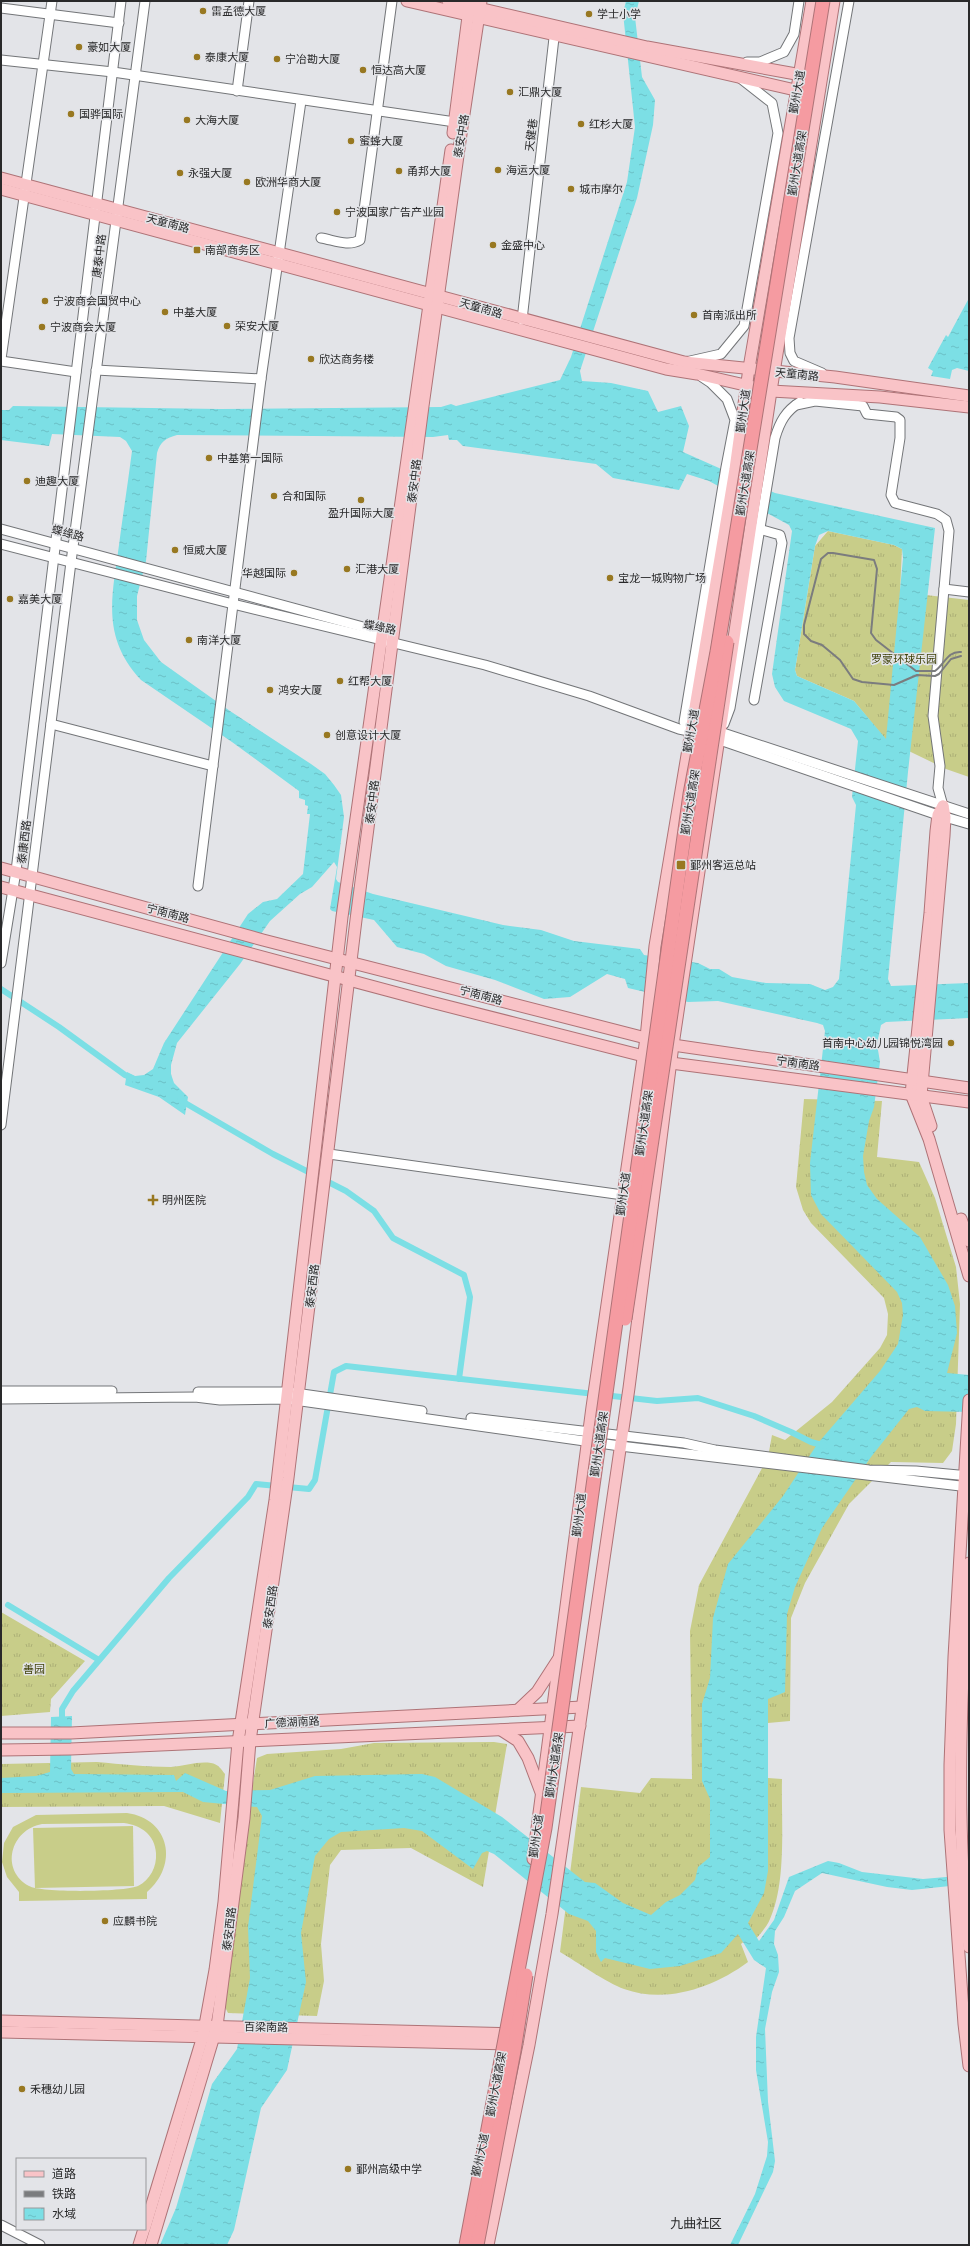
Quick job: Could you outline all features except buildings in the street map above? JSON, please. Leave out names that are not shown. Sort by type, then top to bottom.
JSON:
[{"type":"highway","name":"鄞州大道高架","points":[[466,2245],[545,1828],[690,794],[717,652],[823,1]]},
{"type":"highway","name":"鄞州大道高架","points":[[477,2245],[514,2051],[736,589],[830,1]]},
{"type":"main road","points":[[407,1],[480,9],[555,30],[739,77],[819,95]]},
{"type":"main road","points":[[448,1],[469,7]]},
{"type":"main road","name":"鄞州大道","points":[[461,2245],[504,2039],[527,1903],[561,1656],[592,1407],[646,1038],[648,1008],[656,946],[730,468],[746,386],[812,1]]},
{"type":"main road","name":"鄞州大道","points":[[488,2245],[530,2040],[552,1914],[629,1388],[673,1045],[721,735],[758,512],[771,391],[834,1]]},
{"type":"main road","name":"泰安中路","points":[[352,961],[390,639],[469,7]]},
{"type":"main road","name":"泰安中路","points":[[433,294],[480,9]]},
{"type":"main road","points":[[555,30],[620,40],[647,47],[821,79]]},
{"type":"main road","name":"天童南路","points":[[1,178],[26,191],[95,216],[666,369],[697,374],[771,391],[880,397],[969,407]]},
{"type":"main road","name":"天童南路","points":[[1,189],[26,191],[117,209],[433,294],[522,320],[684,362],[835,377],[968,396]]},
{"type":"main road","name":"泰安中路","points":[[337,958],[348,879],[390,639]]},
{"type":"main road","points":[[942,813],[924,1020],[912,1079],[969,1276]]},
{"type":"main road","name":"宁南南路","points":[[1,868],[263,940],[352,961],[673,1045],[969,1088]]},
{"type":"main road","name":"宁南南路","points":[[1,887],[350,979],[431,1002],[671,1063],[969,1102]]},
{"type":"main road","name":"泰安西路","points":[[283,1478],[287,1395],[337,958]]},
{"type":"main road","name":"泰安西路","points":[[150,2245],[210,2031],[244,1813],[250,1741],[280,1500],[299,1397],[352,961]]},
{"type":"main road","points":[[916,1095],[924,1082],[924,1020]]},
{"type":"main road","points":[[916,1095],[969,1241]]},
{"type":"main road","points":[[969,1400],[966,1481],[954,1657],[950,1830],[964,2024],[969,2066]]},
{"type":"main road","name":"泰安西路","points":[[146,2225],[210,2031],[236,1781],[238,1742],[280,1500]]},
{"type":"main road","points":[[969,1563],[964,1639],[960,1771],[964,1899],[969,1947]]},
{"type":"main road","points":[[518,1710],[536,1692],[561,1656]]},
{"type":"main road","name":"广德湖南路","points":[[1,1732],[71,1733],[582,1707]]},
{"type":"main road","name":"广德湖南路","points":[[1,1750],[71,1749],[580,1726]]},
{"type":"main road","points":[[501,1730],[518,1741],[528,1758],[542,1796]]},
{"type":"main road","name":"百梁南路","points":[[1,2021],[210,2031]]},
{"type":"main road","name":"百梁南路","points":[[1,2032],[235,2031],[530,2040]]},
{"type":"main road","name":"泰安西路","points":[[139,2245],[144,2230]]},
{"type":"street","points":[[52,1],[1,360],[76,372]]},
{"type":"street","name":"康泰中路","points":[[53,558],[121,1]]},
{"type":"street","name":"康泰中路","points":[[71,562],[88,444],[96,370],[145,1]]},
{"type":"street","points":[[237,91],[249,1]]},
{"type":"street","points":[[321,238],[347,243],[354,243],[360,240],[392,1]]},
{"type":"street","points":[[734,63],[760,62],[784,52],[794,34],[799,1]]},
{"type":"street","points":[[835,377],[794,361],[790,354],[789,338],[849,1]]},
{"type":"street","points":[[1,8],[119,23]]},
{"type":"street","name":"天健巷","points":[[522,320],[555,30]]},
{"type":"street","points":[[1,60],[113,72],[301,101],[455,122]]},
{"type":"street","points":[[684,362],[721,354],[744,326],[778,133],[772,102],[739,77]]},
{"type":"street","points":[[198,886],[260,379],[301,101]]},
{"type":"street","points":[[1,293],[11,295]]},
{"type":"street","points":[[96,370],[260,379]]},
{"type":"street","points":[[697,374],[711,383],[727,400],[735,420],[730,468]]},
{"type":"street","points":[[762,480],[780,423],[788,410],[819,394],[832,395]]},
{"type":"street","points":[[796,405],[815,401],[863,406],[867,414],[896,417],[900,420],[900,438],[891,494],[895,503],[937,514],[946,520],[949,531],[933,716],[940,766],[938,788],[942,813]]},
{"type":"street","points":[[721,735],[730,708],[759,529],[758,512]]},
{"type":"street","name":"蝶缘路","points":[[1,529],[55,542],[234,592],[390,639]]},
{"type":"street","points":[[754,700],[782,543],[780,535],[759,529]]},
{"type":"street","name":"蝶缘路","points":[[1,544],[233,604],[390,639]]},
{"type":"street","name":"泰康西路","points":[[1,963],[16,871],[53,558]]},
{"type":"street","name":"泰康西路","points":[[1,1125],[71,562]]},
{"type":"street","points":[[944,589],[969,592]]},
{"type":"street","points":[[390,639],[589,696],[671,725],[689,726],[850,774],[910,795],[942,813],[969,814]]},
{"type":"street","points":[[51,724],[213,766]]},
{"type":"street","points":[[721,735],[942,813],[969,824]]},
{"type":"street","points":[[329,1154],[623,1195]]},
{"type":"street","points":[[1,1391],[287,1395],[589,1436]]},
{"type":"street","points":[[1,1399],[195,1396],[220,1400],[287,1395]]},
{"type":"street","points":[[299,1397],[316,1395],[621,1441],[966,1481]]},
{"type":"street","points":[[621,1441],[684,1443],[715,1450],[869,1470],[916,1471],[966,1481]]},
{"type":"street","points":[[1,2225],[40,2245]]},
{"type":"green space","name":"罗蒙环球乐园","points":[[828,531],[894,545],[902,549],[900,592],[969,600],[969,777],[946,769],[886,740],[854,701],[797,676],[795,670],[815,546]]},
{"type":"green space","points":[[804,1099],[882,1101],[877,1157],[919,1162],[935,1198],[956,1267],[960,1304],[956,1424],[952,1451],[943,1463],[891,1462],[849,1504],[805,1583],[791,1618],[790,1721],[768,1723],[768,1778],[782,1779],[782,1850],[779,1887],[770,1919],[763,1931],[754,1941],[750,1936],[741,1944],[748,1962],[720,1979],[689,1991],[656,1995],[640,1993],[624,1989],[609,1982],[560,1952],[581,1787],[640,1793],[651,1778],[692,1779],[690,1631],[699,1585],[768,1457],[772,1435],[785,1440],[832,1402],[880,1348],[887,1335],[888,1314],[884,1298],[811,1223],[803,1210],[796,1187]]},
{"type":"green space","name":"善园","points":[[1,1612],[85,1661],[51,1699],[50,1712],[1,1716]]},
{"type":"green space","points":[[494,1742],[507,1744],[483,1887],[411,1848],[341,1850],[330,1865],[321,1944],[324,1981],[317,2016],[228,2013],[225,2007],[245,1833],[257,1758],[267,1754],[341,1749],[374,1743]]},
{"type":"green space","points":[[97,1762],[162,1767],[201,1763],[216,1764],[225,1774],[220,1823],[164,1806],[1,1807],[1,1764]]},
{"type":"green space","points":[[127,1813],[142,1817],[153,1824],[161,1834],[165,1845],[166,1857],[163,1869],[157,1881],[147,1892],[147,1899],[19,1901],[19,1892],[7,1877],[2,1862],[4,1843],[13,1827],[36,1815]],"holes":[[[42,1824],[130,1824],[136,1826],[150,1836],[156,1853],[152,1872],[149,1877],[138,1886],[117,1890],[49,1890],[29,1886],[20,1879],[14,1870],[12,1861],[16,1842],[22,1834],[31,1828]]]},
{"type":"green space","points":[[133,1826],[134,1886],[35,1888],[33,1828]]},
{"type":"water","points":[[626,1],[639,1],[635,17],[642,77],[655,100],[653,125],[637,198],[580,371],[582,381],[611,383],[648,391],[658,412],[681,406],[689,426],[683,452],[775,493],[935,528],[908,772],[888,979],[891,986],[969,983],[969,1018],[886,1022],[881,1025],[877,1044],[880,1062],[874,1107],[869,1121],[863,1156],[867,1185],[877,1199],[920,1237],[948,1285],[955,1306],[957,1333],[947,1373],[969,1375],[969,1412],[925,1411],[917,1407],[909,1409],[871,1457],[822,1528],[795,1587],[787,1614],[785,1692],[768,1699],[768,1871],[764,1893],[748,1923],[759,1941],[774,1920],[789,1877],[828,1861],[839,1863],[862,1872],[923,1879],[969,1875],[969,1884],[912,1890],[887,1887],[822,1873],[795,1891],[784,1917],[775,1931],[774,1944],[778,1955],[779,1972],[772,1992],[765,2029],[768,2102],[775,2161],[773,2172],[738,2245],[730,2245],[755,2194],[767,2156],[768,2142],[756,2070],[756,2037],[766,1968],[754,1960],[738,1934],[721,1953],[680,1966],[650,1969],[605,1958],[601,1962],[596,1952],[596,1931],[588,1921],[569,1914],[494,1854],[487,1851],[482,1853],[473,1869],[422,1831],[404,1828],[341,1832],[329,1839],[315,1856],[301,1933],[306,1982],[287,2070],[261,2108],[234,2230],[227,2245],[160,2245],[176,2208],[212,2084],[237,2049],[250,1978],[248,1927],[262,1816],[257,1807],[203,1802],[183,1792],[1,1793],[1,1778],[36,1776],[50,1772],[51,1717],[72,1716],[71,1769],[74,1774],[174,1775],[176,1781],[185,1773],[226,1791],[270,1790],[315,1776],[422,1774],[435,1777],[502,1817],[585,1882],[595,1883],[623,1903],[651,1915],[666,1902],[680,1895],[695,1880],[698,1867],[710,1857],[710,1799],[702,1781],[702,1704],[710,1678],[713,1618],[728,1564],[783,1496],[818,1443],[880,1371],[898,1344],[903,1315],[902,1303],[897,1292],[821,1214],[811,1195],[810,1163],[825,1031],[823,1025],[718,1001],[688,1002],[628,988],[625,979],[607,974],[570,997],[544,999],[495,980],[446,966],[424,954],[397,947],[374,920],[332,911],[330,909],[337,867],[334,862],[312,887],[300,894],[270,921],[240,964],[177,1043],[171,1065],[171,1074],[174,1083],[188,1097],[185,1115],[159,1097],[125,1085],[127,1072],[135,1076],[144,1075],[153,1069],[164,1043],[248,914],[263,902],[277,899],[303,874],[310,814],[307,814],[308,806],[305,805],[305,800],[299,798],[299,791],[232,742],[141,680],[128,664],[120,648],[112,616],[112,599],[132,451],[126,441],[120,437],[52,434],[49,446],[1,440],[1,410],[9,410],[13,406],[220,409],[441,407],[451,404],[456,406],[560,380],[571,357],[627,182],[635,127],[623,13]],"holes":[[[177,435],[433,437],[448,435],[449,440],[457,440],[463,446],[596,464],[613,478],[679,490],[687,474],[709,481],[789,525],[792,531],[772,674],[775,687],[784,701],[851,729],[858,741],[852,797],[856,805],[839,979],[833,987],[825,990],[810,984],[766,983],[732,977],[719,969],[710,969],[698,963],[644,955],[640,949],[574,941],[541,930],[503,925],[373,894],[338,882],[336,879],[344,817],[341,795],[334,785],[325,774],[311,764],[230,711],[161,662],[144,640],[137,620],[137,596],[146,561],[157,453],[164,441]],[[828,531],[894,545],[902,549],[903,558],[886,739],[854,701],[797,676],[795,670],[815,546],[819,535]]]},
{"type":"water","points":[[969,298],[969,371],[957,368],[952,370],[950,379],[931,376],[933,371],[928,368],[946,335],[948,337]]},
{"type":"waterway","points":[[1,989],[59,1027],[125,1075],[134,1079]]},
{"type":"waterway","points":[[180,1100],[273,1154],[346,1191],[374,1211],[393,1238],[464,1275],[470,1297],[459,1379]]},
{"type":"waterway","points":[[62,1724],[62,1709],[73,1691],[169,1578],[248,1497],[256,1484],[309,1489],[315,1480],[334,1372],[346,1366],[657,1401],[698,1398],[754,1416],[811,1442],[825,1446]]},
{"type":"waterway","points":[[8,1605],[99,1660]]},
{"type":"railway","points":[[961,652],[956,652],[949,656],[935,671],[916,671],[876,640],[871,633],[877,569],[874,560],[833,553],[828,553],[821,559],[804,625],[804,634],[811,641],[822,645],[840,660],[853,679],[862,682],[894,685],[917,675],[935,676],[939,674],[951,659],[961,656]]},
{"type":"place","name":"雷孟德大厦","points":[[203,11]]},
{"type":"place","name":"学士小学","points":[[589,14]]},
{"type":"place","name":"豪如大厦","points":[[79,47]]},
{"type":"place","name":"泰康大厦","points":[[197,57]]},
{"type":"place","name":"宁冶勘大厦","points":[[277,59]]},
{"type":"place","name":"恒达高大厦","points":[[363,70]]},
{"type":"place","name":"汇鼎大厦","points":[[510,92]]},
{"type":"place","name":"国骅国际","points":[[71,114]]},
{"type":"place","name":"大海大厦","points":[[187,120]]},
{"type":"place","name":"红杉大厦","points":[[581,124]]},
{"type":"place","name":"蜜蜂大厦","points":[[351,141]]},
{"type":"place","name":"海运大厦","points":[[498,170]]},
{"type":"place","name":"甬邦大厦","points":[[399,171]]},
{"type":"place","name":"永强大厦","points":[[180,173]]},
{"type":"place","name":"欧洲华商大厦","points":[[247,182]]},
{"type":"place","name":"城市摩尔","points":[[571,189]]},
{"type":"place","name":"宁波国家广告产业园","points":[[337,212]]},
{"type":"place","name":"金盛中心","points":[[493,245]]},
{"type":"place","name":"南部商务区","points":[[197,250]]},
{"type":"place","name":"宁波商会国贸中心","points":[[45,301]]},
{"type":"place","name":"中基大厦","points":[[165,312]]},
{"type":"place","name":"首南派出所","points":[[694,315]]},
{"type":"place","name":"荣安大厦","points":[[227,326]]},
{"type":"place","name":"宁波商会大厦","points":[[42,327]]},
{"type":"place","name":"欣达商务楼","points":[[311,359]]},
{"type":"place","name":"中基第一国际","points":[[209,458]]},
{"type":"place","name":"迪趣大厦","points":[[27,481]]},
{"type":"place","name":"合和国际","points":[[274,496]]},
{"type":"place","name":"盈升国际大厦","points":[[361,500]]},
{"type":"place","name":"恒威大厦","points":[[175,550]]},
{"type":"place","name":"汇港大厦","points":[[347,569]]},
{"type":"place","name":"华越国际","points":[[294,573]]},
{"type":"place","name":"宝龙一城购物广场","points":[[610,578]]},
{"type":"place","name":"嘉美大厦","points":[[10,599]]},
{"type":"place","name":"南洋大厦","points":[[189,640]]},
{"type":"place","name":"红帮大厦","points":[[340,681]]},
{"type":"place","name":"鸿安大厦","points":[[270,690]]},
{"type":"place","name":"创意设计大厦","points":[[327,735]]},
{"type":"place","name":"鄞州客运总站","points":[[681,865]]},
{"type":"place","name":"首南中心幼儿园锦悦湾园","points":[[951,1043]]},
{"type":"place","name":"明州医院","points":[[153,1200]]},
{"type":"place","name":"应麟书院","points":[[105,1921]]},
{"type":"place","name":"禾穗幼儿园","points":[[22,2089]]},
{"type":"place","name":"鄞州高级中学","points":[[348,2169]]},
{"type":"district","name":"九曲社区","points":[[696,2223]]}]
